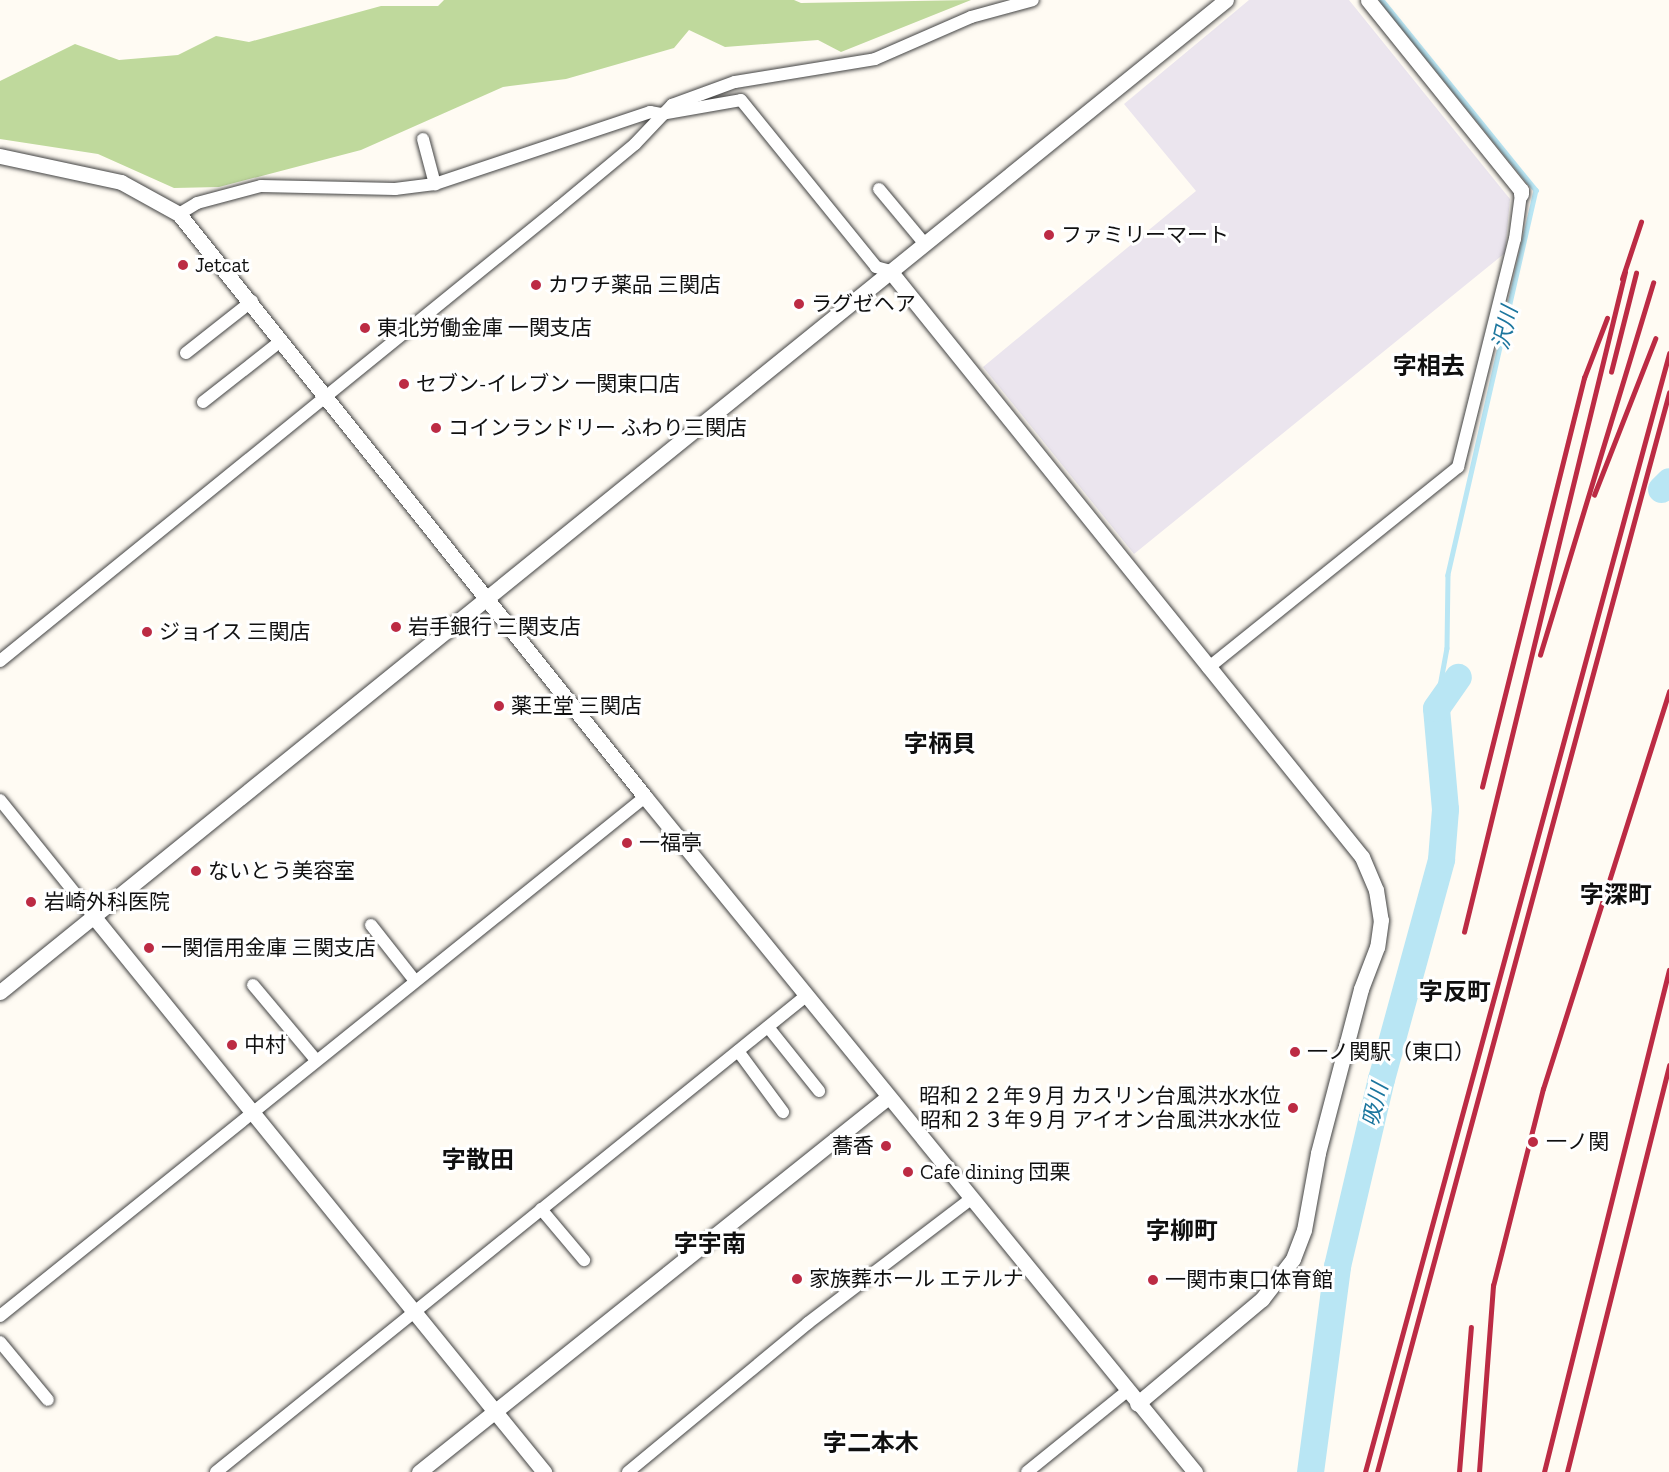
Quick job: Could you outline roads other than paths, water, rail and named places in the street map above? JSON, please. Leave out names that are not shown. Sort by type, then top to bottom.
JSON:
[{"type":"street","points":[[0,661],[558,208],[635,144],[672,105],[735,82],[876,60],[971,17],[1033,0]]},
{"type":"street","points":[[0,992],[1226,0]]},
{"type":"street","points":[[1208,668],[1458,467],[1515,239],[1521,190],[1368,0]]},
{"type":"street","points":[[179,214],[198,203],[261,186],[395,189],[435,184],[650,112],[661,114],[741,100],[876,267],[890,271],[1362,857],[1377,890],[1381,920],[1377,947],[1361,989],[1318,1153],[1304,1230],[1293,1259],[1262,1299],[1137,1404]]},
{"type":"street","points":[[423,139],[435,184]]},
{"type":"street","points":[[0,156],[121,182],[179,214],[252,301],[486,600],[645,797],[1137,1404],[1195,1472]]},
{"type":"street","points":[[879,189],[924,243]]},
{"type":"street","points":[[186,353],[252,301]]},
{"type":"street","points":[[203,402],[282,340]]},
{"type":"street","points":[[0,1316],[645,797]]},
{"type":"street","points":[[0,801],[544,1472]]},
{"type":"street","points":[[371,926],[415,981]]},
{"type":"street","points":[[253,985],[316,1060]]},
{"type":"street","points":[[216,1472],[806,996]]},
{"type":"street","points":[[768,1027],[819,1091]]},
{"type":"street","points":[[738,1051],[783,1112]]},
{"type":"street","points":[[418,1472],[888,1097]]},
{"type":"street","points":[[628,1472],[808,1323],[971,1199]]},
{"type":"street","points":[[541,1209],[584,1260]]},
{"type":"street","points":[[0,1342],[48,1400]]},
{"type":"street","points":[[1028,1472],[1127,1391]]},
{"type":"waterway","name":"沢川","points":[[1382,0],[1536,190],[1448,575],[1447,648],[1436,708]]},
{"type":"waterway","name":"吸川","points":[[1661,489],[1669,481]]},
{"type":"waterway","name":"吸川","points":[[1310,1472],[1337,1266],[1381,1079],[1441,859],[1445,809],[1436,708],[1458,677]]},
{"type":"railway","points":[[1622,279],[1641,222]]},
{"type":"railway","points":[[1464,932],[1625,272]]},
{"type":"railway","points":[[1611,372],[1636,273]]},
{"type":"railway","points":[[1540,655],[1653,283]]},
{"type":"railway","points":[[1482,787],[1584,378],[1607,318]]},
{"type":"railway","points":[[1594,495],[1655,339]]},
{"type":"railway","points":[[1365,1472],[1669,354]]},
{"type":"railway","points":[[1377,1472],[1669,393]]},
{"type":"railway","points":[[1479,1472],[1493,1286],[1543,1089],[1669,692]]},
{"type":"railway","points":[[1544,1472],[1669,970]]},
{"type":"railway","points":[[1567,1472],[1669,1066]]},
{"type":"railway","points":[[1459,1472],[1471,1327]]},
{"type":"place","name":"ファミリーマート","points":[[1049,235]]},
{"type":"place","name":"Jetcat","points":[[183,265]]},
{"type":"place","name":"カワチ薬品 三関店","points":[[536,285]]},
{"type":"place","name":"ラグゼヘア","points":[[799,304]]},
{"type":"place","name":"東北労働金庫 一関支店","points":[[365,328]]},
{"type":"place","name":"セブン-イレブン 一関東口店","points":[[404,384]]},
{"type":"place","name":"コインランドリー ふわり三関店","points":[[436,428]]},
{"type":"place","name":"岩手銀行 三関支店","points":[[396,627]]},
{"type":"place","name":"ジョイス 三関店","points":[[147,632]]},
{"type":"place","name":"薬王堂 三関店","points":[[499,706]]},
{"type":"place","name":"一福亭","points":[[627,843]]},
{"type":"place","name":"ないとう美容室","points":[[196,871]]},
{"type":"place","name":"岩崎外科医院","points":[[31,902]]},
{"type":"place","name":"一関信用金庫 三関支店","points":[[149,948]]},
{"type":"place","name":"中村","points":[[232,1045]]},
{"type":"place","name":"一ノ関駅（東口）","points":[[1295,1052]]},
{"type":"place","name":"昭和２２年９月 カスリン台風洪水水位 昭和２３年９月 アイオン台風洪水水位","points":[[1293,1108]]},
{"type":"place","name":"一ノ関","points":[[1533,1142]]},
{"type":"place","name":"蕎香","points":[[886,1146]]},
{"type":"place","name":"Cafe dining 団栗","points":[[908,1172]]},
{"type":"place","name":"家族葬ホール エテルナ","points":[[797,1279]]},
{"type":"place","name":"一関市東口体育館","points":[[1153,1280]]},
{"type":"district","name":"字相去","points":[[1429,366]]},
{"type":"district","name":"字柄貝","points":[[940,744]]},
{"type":"district","name":"字深町","points":[[1616,895]]},
{"type":"district","name":"字反町","points":[[1455,992]]},
{"type":"district","name":"字散田","points":[[478,1160]]},
{"type":"district","name":"字柳町","points":[[1182,1231]]},
{"type":"district","name":"字宇南","points":[[710,1244]]},
{"type":"district","name":"字二本木","points":[[871,1443]]}]
